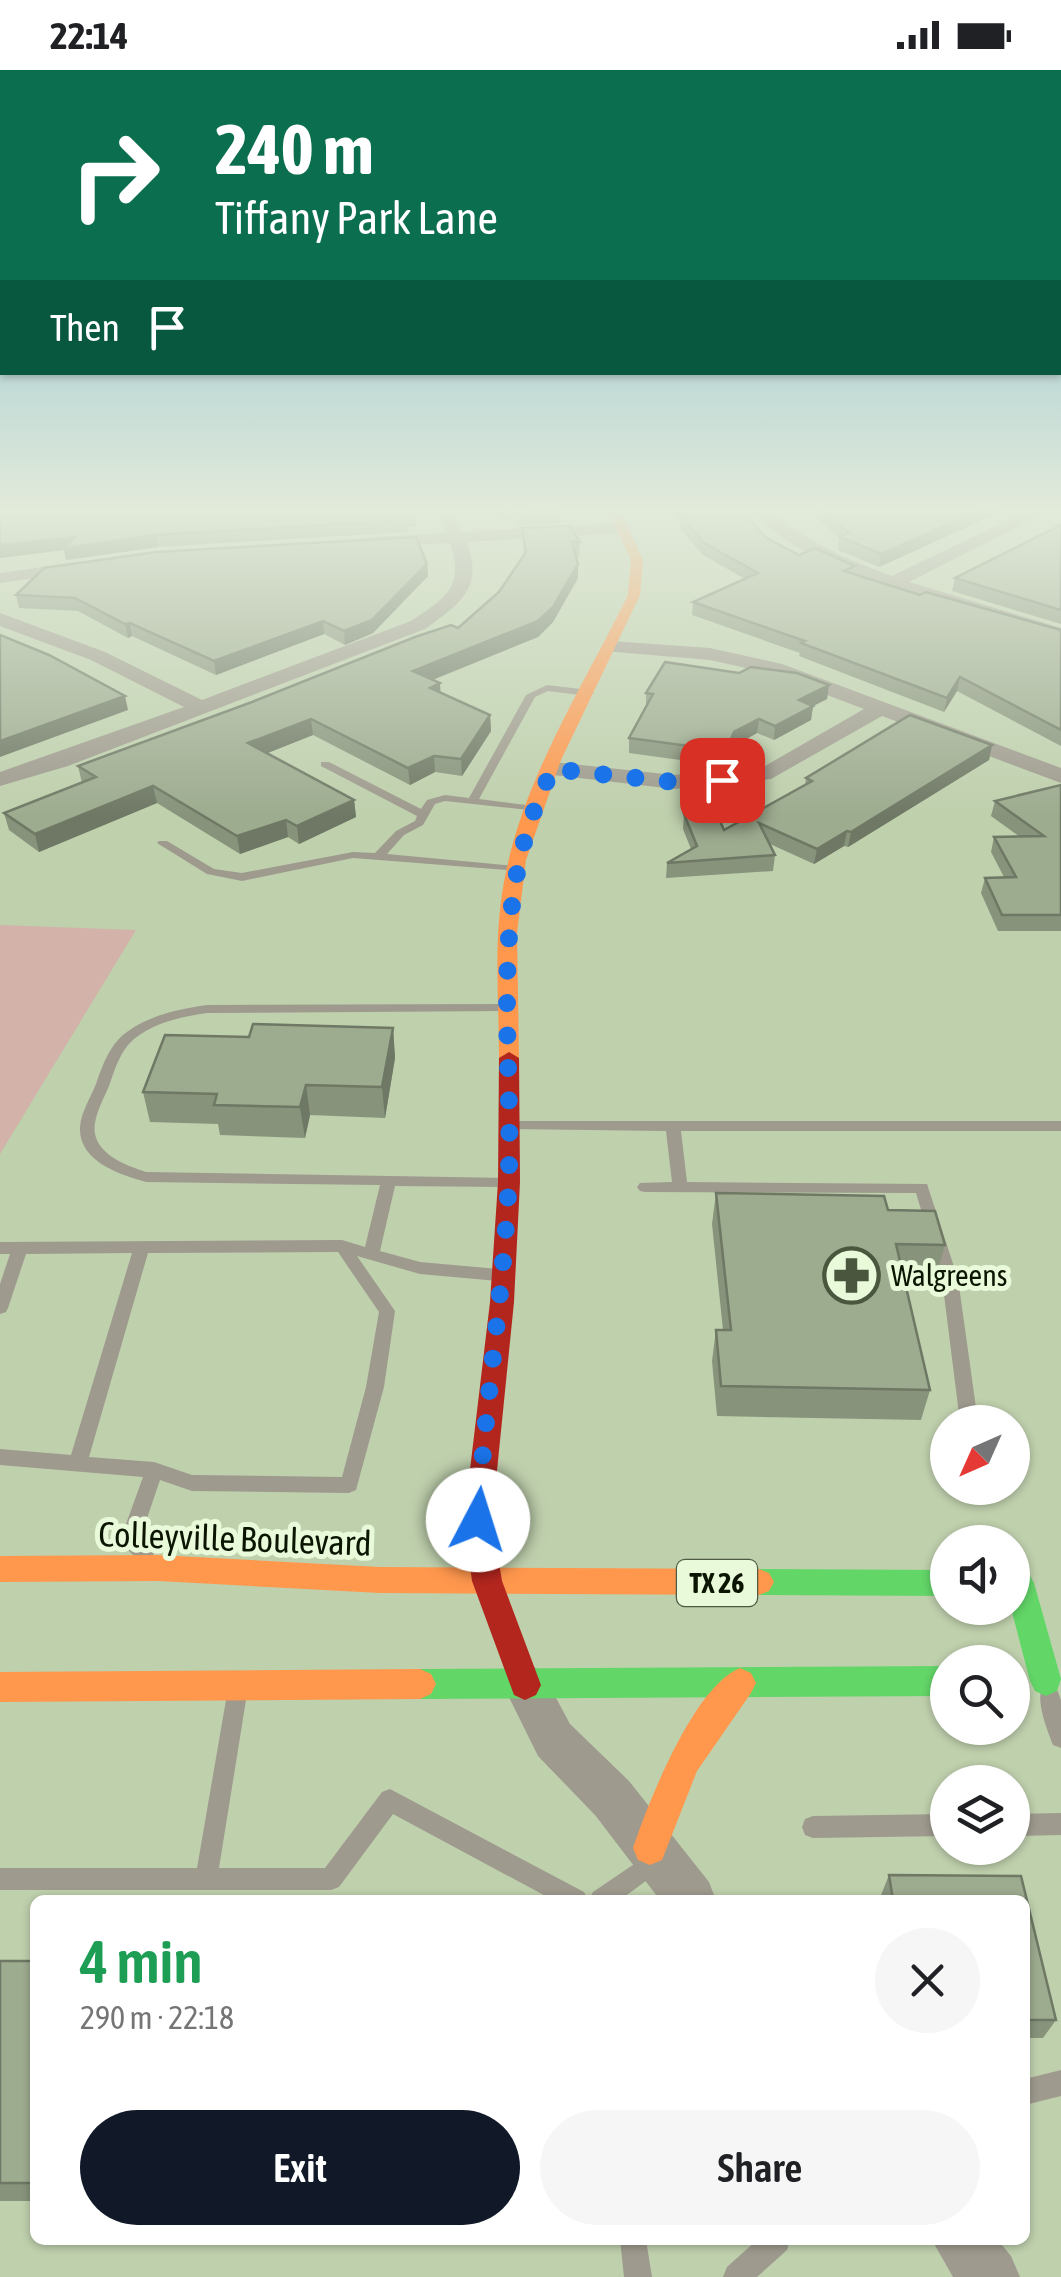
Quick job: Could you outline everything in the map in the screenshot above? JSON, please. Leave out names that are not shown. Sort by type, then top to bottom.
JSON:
[{"type":"street","points":[[0,780],[60,761],[418,625],[442,610]]},
{"type":"street","points":[[628,610],[543,789],[516,869],[510,908],[509,1182],[478,1520],[487,1582],[525,1685],[554,1740],[612,1798],[688,1895]]},
{"type":"street","points":[[986,610],[1061,634]]},
{"type":"street","points":[[0,619],[98,656],[199,706]]},
{"type":"street","points":[[611,647],[710,654],[775,668],[1061,776]]},
{"type":"street","points":[[543,789],[668,802],[723,802],[768,785],[771,772],[880,708]]},
{"type":"street","name":"Colleyville Boulevard","points":[[0,1569],[158,1568],[487,1582],[930,1583]]},
{"type":"street","points":[[1030,1583],[1047,1584]]},
{"type":"street","points":[[1028,1625],[1045,1681]]},
{"type":"street","points":[[0,1687],[930,1682]]},
{"type":"street","points":[[654,1853],[678,1769],[707,1721],[740,1683]]},
{"type":"street","points":[[965,2245],[990,2277]]},
{"type":"lane","points":[[473,801],[531,695],[547,688],[589,693]]},
{"type":"lane","points":[[324,764],[422,814]]},
{"type":"lane","points":[[378,858],[400,833],[419,823],[430,802],[445,798],[473,801],[543,789]]},
{"type":"lane","points":[[163,842],[211,872],[242,876],[353,856],[516,869]]},
{"type":"lane","points":[[509,1182],[146,1177],[122,1171],[103,1156],[93,1146],[87,1129],[115,1052],[144,1027],[177,1013],[208,1008],[510,1008]]},
{"type":"lane","points":[[510,1126],[1061,1126]]},
{"type":"lane","points":[[673,1126],[680,1188]]},
{"type":"lane","points":[[372,1254],[389,1181]]},
{"type":"lane","points":[[644,1187],[922,1188],[950,1279],[967,1405]]},
{"type":"lane","points":[[0,1457],[154,1470],[192,1482],[349,1485],[388,1311],[342,1246]]},
{"type":"lane","points":[[0,1248],[342,1246],[420,1268],[503,1276]]},
{"type":"lane","points":[[78,1464],[142,1247]]},
{"type":"lane","points":[[0,1308],[20,1248]]},
{"type":"lane","points":[[154,1470],[132,1538],[158,1568]]},
{"type":"lane","points":[[1045,1681],[1061,1738]]},
{"type":"lane","points":[[206,1879],[238,1686]]},
{"type":"lane","points":[[0,1879],[331,1879],[390,1800],[567,1895]]},
{"type":"lane","points":[[1030,1825],[1061,1824]]},
{"type":"lane","points":[[813,1826],[930,1825]]},
{"type":"lane","points":[[607,1895],[654,1853]]},
{"type":"lane","points":[[1030,2091],[1061,2084]]},
{"type":"lane","points":[[634,2245],[638,2277]]},
{"type":"lane","points":[[737,2277],[772,2245]]},
{"type":"shaded area","points":[[0,925],[136,930],[0,1154]]},
{"type":"building","points":[[98,610],[382,610],[372,620],[344,631],[323,621],[214,661]]},
{"type":"building","points":[[479,610],[550,610],[538,621],[413,671],[440,683],[430,688],[490,715],[461,759],[434,756],[408,768],[311,719],[248,743],[354,800],[297,826],[286,820],[237,836],[153,786],[35,834],[4,813],[96,777],[78,766],[415,637],[451,625],[458,628]]},
{"type":"building","points":[[716,610],[990,610],[1061,630],[1061,730],[960,677],[947,698],[801,643],[805,641]]},
{"type":"building","points":[[0,635],[49,655],[125,696],[0,741]]},
{"type":"building","points":[[665,662],[739,673],[751,667],[797,673],[829,685],[799,700],[813,706],[775,726],[759,719],[734,732],[726,751],[629,738],[653,694],[646,693]]},
{"type":"building","points":[[910,715],[992,745],[817,849],[759,823],[775,855],[667,863],[697,846],[684,814],[716,812],[724,830],[812,781],[806,778]]},
{"type":"building","points":[[1061,785],[1061,915],[1002,915],[985,878],[1016,877],[994,837],[1044,836],[995,801]]},
{"type":"building","points":[[253,1024],[393,1028],[382,1087],[306,1085],[300,1107],[214,1105],[217,1094],[143,1092],[165,1035],[249,1037]]},
{"type":"building","name":"Walgreens","points":[[716,1193],[884,1196],[888,1210],[935,1211],[945,1245],[896,1244],[930,1390],[721,1386],[716,1330],[731,1330]]},
{"type":"building","points":[[889,1875],[1021,1876],[1026,1895],[892,1895]]},
{"type":"building","points":[[1030,1913],[1056,2020],[1030,2020]]},
{"type":"building","points":[[0,1961],[30,1961],[30,2183],[0,2183]]},
{"type":"traffic: fast","points":[[759,1582],[930,1583]]},
{"type":"traffic: fast","points":[[1030,1623],[1046,1681]]},
{"type":"traffic: fast","points":[[420,1684],[930,1681]]},
{"type":"traffic: slow","points":[[509,1058],[508,933],[517,860],[553,760],[627,610]]},
{"type":"traffic: slow","points":[[0,1569],[158,1568],[380,1580],[759,1582]]},
{"type":"traffic: slow","points":[[650,1848],[686,1760],[740,1683]]},
{"type":"traffic: slow","points":[[0,1687],[420,1684]]},
{"type":"traffic: jam","points":[[487,1581],[478,1520],[502,1302],[509,1182],[509,1058]]},
{"type":"traffic: jam","points":[[487,1581],[525,1685]]},
{"type":"place","name":"Walgreens","points":[[852,1276]]},
{"type":"route","points":[[478,1520],[502,1302],[509,1182],[510,908],[518,860],[532,814],[553,769],[674,782],[722,780]]}]
